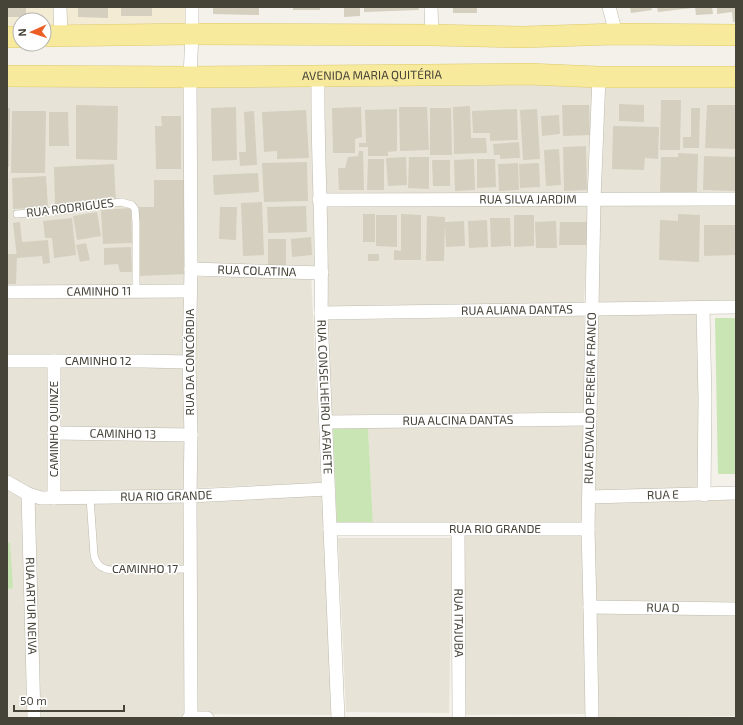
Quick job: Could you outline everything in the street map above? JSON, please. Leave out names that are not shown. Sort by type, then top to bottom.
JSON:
[{"type":"main road","points":[[53,36],[192,34],[523,37],[616,34],[736,35]]},
{"type":"main road","name":"AVENIDA MARIA QUITÉRIA","points":[[7,76],[190,77],[528,74],[599,77],[736,77]]},
{"type":"street","points":[[53,36],[60,7]]},
{"type":"street","name":"RUA DA CONCÓRDIA","points":[[190,718],[191,435],[189,362],[191,269],[190,77],[192,7]]},
{"type":"street","points":[[431,7],[432,35]]},
{"type":"street","points":[[609,7],[616,34]]},
{"type":"street","name":"RUA CONSELHEIRO LAFAIETE","points":[[318,76],[319,200],[322,273],[321,313],[338,718]]},
{"type":"street","name":"RUA EDVALDO PEREIRA FRANCO","points":[[592,718],[588,529],[594,199],[599,77]]},
{"type":"street","name":"RUA SILVA JARDIM","points":[[319,200],[736,198]]},
{"type":"street","name":"RUA COLATINA","points":[[191,269],[322,273]]},
{"type":"street","name":"CAMINHO 11","points":[[7,292],[190,291]]},
{"type":"street","name":"RUA ALIANA DANTAS","points":[[321,313],[736,307]]},
{"type":"street","points":[[703,308],[705,399],[704,495]]},
{"type":"street","name":"CAMINHO 12","points":[[7,361],[189,362]]},
{"type":"street","name":"CAMINHO QUINZE","points":[[54,361],[54,498]]},
{"type":"street","name":"RUA ALCINA DANTAS","points":[[326,422],[590,419]]},
{"type":"street","name":"CAMINHO 13","points":[[54,433],[191,435]]},
{"type":"street","name":"RUA RIO GRANDE","points":[[7,482],[28,494],[41,498],[190,496],[328,489]]},
{"type":"street","name":"RUA E","points":[[589,497],[736,493]]},
{"type":"street","name":"RUA ARTUR NEIVA","points":[[28,494],[34,718]]},
{"type":"street","name":"RUA RIO GRANDE","points":[[330,529],[588,529]]},
{"type":"street","name":"RUA ITAJUBA","points":[[458,529],[459,718]]},
{"type":"street","name":"RUA D","points":[[590,607],[736,609]]},
{"type":"street","points":[[190,718],[207,718]]},
{"type":"lane","name":"RUA RODRIGUES","points":[[17,214],[64,210],[122,202],[132,205],[135,209],[136,223],[136,292]]},
{"type":"lane","name":"CAMINHO 17","points":[[90,498],[94,555],[95,561],[98,565],[107,570],[190,569]]},
{"type":"shaded area","points":[[7,7],[55,7],[56,30],[52,30],[52,12],[12,12],[12,30],[7,30]]},
{"type":"shaded area","points":[[63,7],[187,7],[188,27],[64,32]]},
{"type":"shaded area","points":[[317,77],[319,268],[191,269],[191,79]]},
{"type":"shaded area","points":[[601,78],[736,78],[736,197],[596,197]]},
{"type":"shaded area","points":[[322,80],[593,82],[588,194],[323,193]]},
{"type":"shaded area","points":[[7,83],[185,83],[186,286],[7,290]]},
{"type":"shaded area","points":[[323,201],[589,206],[584,303],[326,307]]},
{"type":"shaded area","points":[[736,204],[736,302],[597,303],[600,205]]},
{"type":"shaded area","points":[[311,274],[321,483],[196,488],[191,435],[196,364],[195,277]]},
{"type":"shaded area","points":[[7,295],[185,295],[184,358],[7,356]]},
{"type":"shaded area","points":[[701,310],[703,493],[590,496],[594,311]]},
{"type":"shaded area","points":[[584,316],[584,412],[331,415],[329,320]]},
{"type":"shaded area","points":[[7,365],[49,365],[51,493],[29,490],[7,477]]},
{"type":"shaded area","points":[[58,365],[185,367],[186,431],[58,429]]},
{"type":"shaded area","points":[[584,426],[581,529],[373,524],[368,428]]},
{"type":"shaded area","points":[[56,435],[190,437],[189,495],[56,496]]},
{"type":"shaded area","points":[[7,485],[25,496],[31,718],[7,718]]},
{"type":"shaded area","points":[[324,494],[334,715],[195,714],[194,500]]},
{"type":"shaded area","points":[[736,495],[736,608],[591,606],[590,497]]},
{"type":"shaded area","points":[[29,496],[89,499],[94,555],[102,567],[190,570],[190,717],[35,718]]},
{"type":"shaded area","points":[[189,497],[189,568],[113,570],[98,564],[92,501]]},
{"type":"shaded area","points":[[462,534],[583,534],[586,714],[463,715]]},
{"type":"shaded area","points":[[338,538],[452,538],[449,713],[346,712]]},
{"type":"shaded area","points":[[591,608],[736,610],[736,716],[592,717]]},
{"type":"green space","points":[[715,318],[736,318],[736,474],[718,474]]},
{"type":"green space","points":[[368,428],[373,524],[337,523],[333,429]]},
{"type":"green space","points":[[7,543],[10,543],[13,588],[7,589]]},
{"type":"building","points":[[7,7],[26,7],[26,12],[12,12],[12,17],[7,17]]},
{"type":"building","points":[[78,7],[108,7],[108,18],[78,17]]},
{"type":"building","points":[[121,7],[152,7],[152,16],[121,16]]},
{"type":"building","points":[[213,7],[259,7],[259,15],[213,14]]},
{"type":"building","points":[[293,7],[320,7],[320,10],[293,10]]},
{"type":"building","points":[[344,7],[360,7],[360,16],[344,17]]},
{"type":"building","points":[[364,7],[418,7],[419,10],[364,12]]},
{"type":"building","points":[[453,7],[477,7],[477,13],[453,13]]},
{"type":"building","points":[[630,7],[651,7],[652,10],[631,13]]},
{"type":"building","points":[[657,7],[692,7],[692,8],[658,12]]},
{"type":"building","points":[[695,7],[712,7],[713,14],[696,15]]},
{"type":"building","points":[[717,7],[736,7],[736,22],[733,22],[732,12],[717,14]]},
{"type":"building","points":[[661,100],[681,100],[680,150],[660,150]]},
{"type":"building","points":[[619,104],[644,105],[644,122],[619,121]]},
{"type":"building","points":[[76,105],[118,106],[117,160],[76,159]]},
{"type":"building","points":[[562,105],[589,105],[590,135],[563,136]]},
{"type":"building","points":[[707,105],[736,105],[736,149],[705,148]]},
{"type":"building","points":[[470,106],[471,138],[486,138],[487,153],[454,154],[453,107]]},
{"type":"building","points":[[236,107],[237,160],[212,161],[211,108]]},
{"type":"building","points":[[361,107],[362,137],[355,139],[355,153],[333,153],[332,108]]},
{"type":"building","points":[[399,107],[427,107],[429,150],[400,151]]},
{"type":"building","points":[[7,108],[10,108],[9,167],[7,167]]},
{"type":"building","points":[[430,108],[451,108],[452,155],[430,155]]},
{"type":"building","points":[[691,108],[700,108],[699,148],[683,148],[683,137],[691,137]]},
{"type":"building","points":[[397,109],[397,151],[388,152],[388,156],[368,156],[368,147],[359,147],[359,143],[366,143],[365,110]]},
{"type":"building","points":[[517,109],[518,140],[490,141],[490,133],[473,133],[472,111]]},
{"type":"building","points":[[537,109],[540,159],[523,160],[520,110]]},
{"type":"building","points":[[306,110],[309,158],[277,159],[277,151],[264,152],[262,112]]},
{"type":"building","points":[[12,111],[46,111],[45,173],[11,173]]},
{"type":"building","points":[[254,111],[257,165],[240,166],[239,152],[246,152],[244,112]]},
{"type":"building","points":[[49,112],[68,112],[69,146],[49,146]]},
{"type":"building","points":[[559,115],[560,134],[542,136],[541,116]]},
{"type":"building","points":[[161,116],[181,116],[181,169],[156,169],[155,126],[162,126]]},
{"type":"building","points":[[613,126],[659,127],[658,159],[645,158],[644,170],[612,169]]},
{"type":"building","points":[[519,142],[520,158],[500,159],[500,155],[494,155],[493,144]]},
{"type":"building","points":[[586,146],[587,190],[564,191],[563,147]]},
{"type":"building","points":[[559,149],[561,185],[546,186],[544,150]]},
{"type":"building","points":[[359,151],[363,151],[364,190],[339,190],[338,168],[345,168],[348,157],[358,156]]},
{"type":"building","points":[[678,153],[698,154],[697,193],[660,192],[661,157],[678,157]]},
{"type":"building","points":[[704,156],[736,157],[736,191],[703,190]]},
{"type":"building","points":[[406,157],[407,185],[388,186],[386,158]]},
{"type":"building","points":[[409,157],[429,157],[429,189],[408,188]]},
{"type":"building","points":[[368,159],[384,159],[384,190],[367,190]]},
{"type":"building","points":[[474,159],[475,190],[455,191],[454,160]]},
{"type":"building","points":[[477,159],[495,159],[496,187],[477,188]]},
{"type":"building","points":[[432,160],[450,160],[450,186],[433,186]]},
{"type":"building","points":[[307,162],[308,201],[264,202],[262,163]]},
{"type":"building","points":[[518,163],[519,190],[499,191],[498,164]]},
{"type":"building","points":[[539,163],[540,187],[520,188],[519,164]]},
{"type":"building","points":[[114,164],[116,202],[55,205],[54,167]]},
{"type":"building","points":[[258,173],[259,192],[214,195],[213,175]]},
{"type":"building","points":[[46,176],[48,207],[13,209],[12,178]]},
{"type":"building","points":[[154,180],[184,180],[187,274],[138,276],[136,207],[154,207]]},
{"type":"building","points":[[262,202],[264,255],[243,256],[241,203]]},
{"type":"building","points":[[306,206],[307,232],[268,233],[267,207]]},
{"type":"building","points":[[220,207],[237,207],[236,240],[219,239]]},
{"type":"building","points":[[131,208],[132,243],[103,244],[101,210]]},
{"type":"building","points":[[97,212],[101,236],[77,240],[73,216]]},
{"type":"building","points":[[363,214],[375,214],[375,242],[363,242]]},
{"type":"building","points":[[401,214],[421,215],[421,260],[394,260],[394,250],[401,251]]},
{"type":"building","points":[[678,214],[700,215],[699,262],[659,260],[660,220],[678,221]]},
{"type":"building","points":[[376,215],[397,215],[397,247],[376,246]]},
{"type":"building","points":[[514,215],[534,215],[534,246],[514,247]]},
{"type":"building","points":[[427,216],[445,217],[445,222],[464,221],[465,246],[446,247],[445,223],[444,261],[426,261]]},
{"type":"building","points":[[72,218],[76,255],[54,258],[52,238],[45,238],[43,221]]},
{"type":"building","points":[[490,218],[510,218],[511,246],[491,247]]},
{"type":"building","points":[[487,220],[488,247],[469,248],[468,221]]},
{"type":"building","points":[[556,221],[557,248],[536,248],[535,222]]},
{"type":"building","points":[[20,222],[22,242],[48,240],[50,263],[43,264],[42,256],[17,258],[13,223]]},
{"type":"building","points":[[560,222],[588,222],[587,245],[559,245]]},
{"type":"building","points":[[704,225],[736,225],[736,255],[704,256]]},
{"type":"building","points":[[311,237],[312,255],[292,257],[291,239]]},
{"type":"building","points":[[268,239],[286,239],[286,265],[268,265]]},
{"type":"building","points":[[86,243],[90,260],[80,262],[76,245]]},
{"type":"building","points":[[131,247],[132,272],[120,272],[118,264],[104,265],[104,248]]},
{"type":"building","points":[[7,254],[17,254],[16,284],[7,284]]},
{"type":"building","points":[[368,254],[379,254],[379,261],[368,261]]}]
